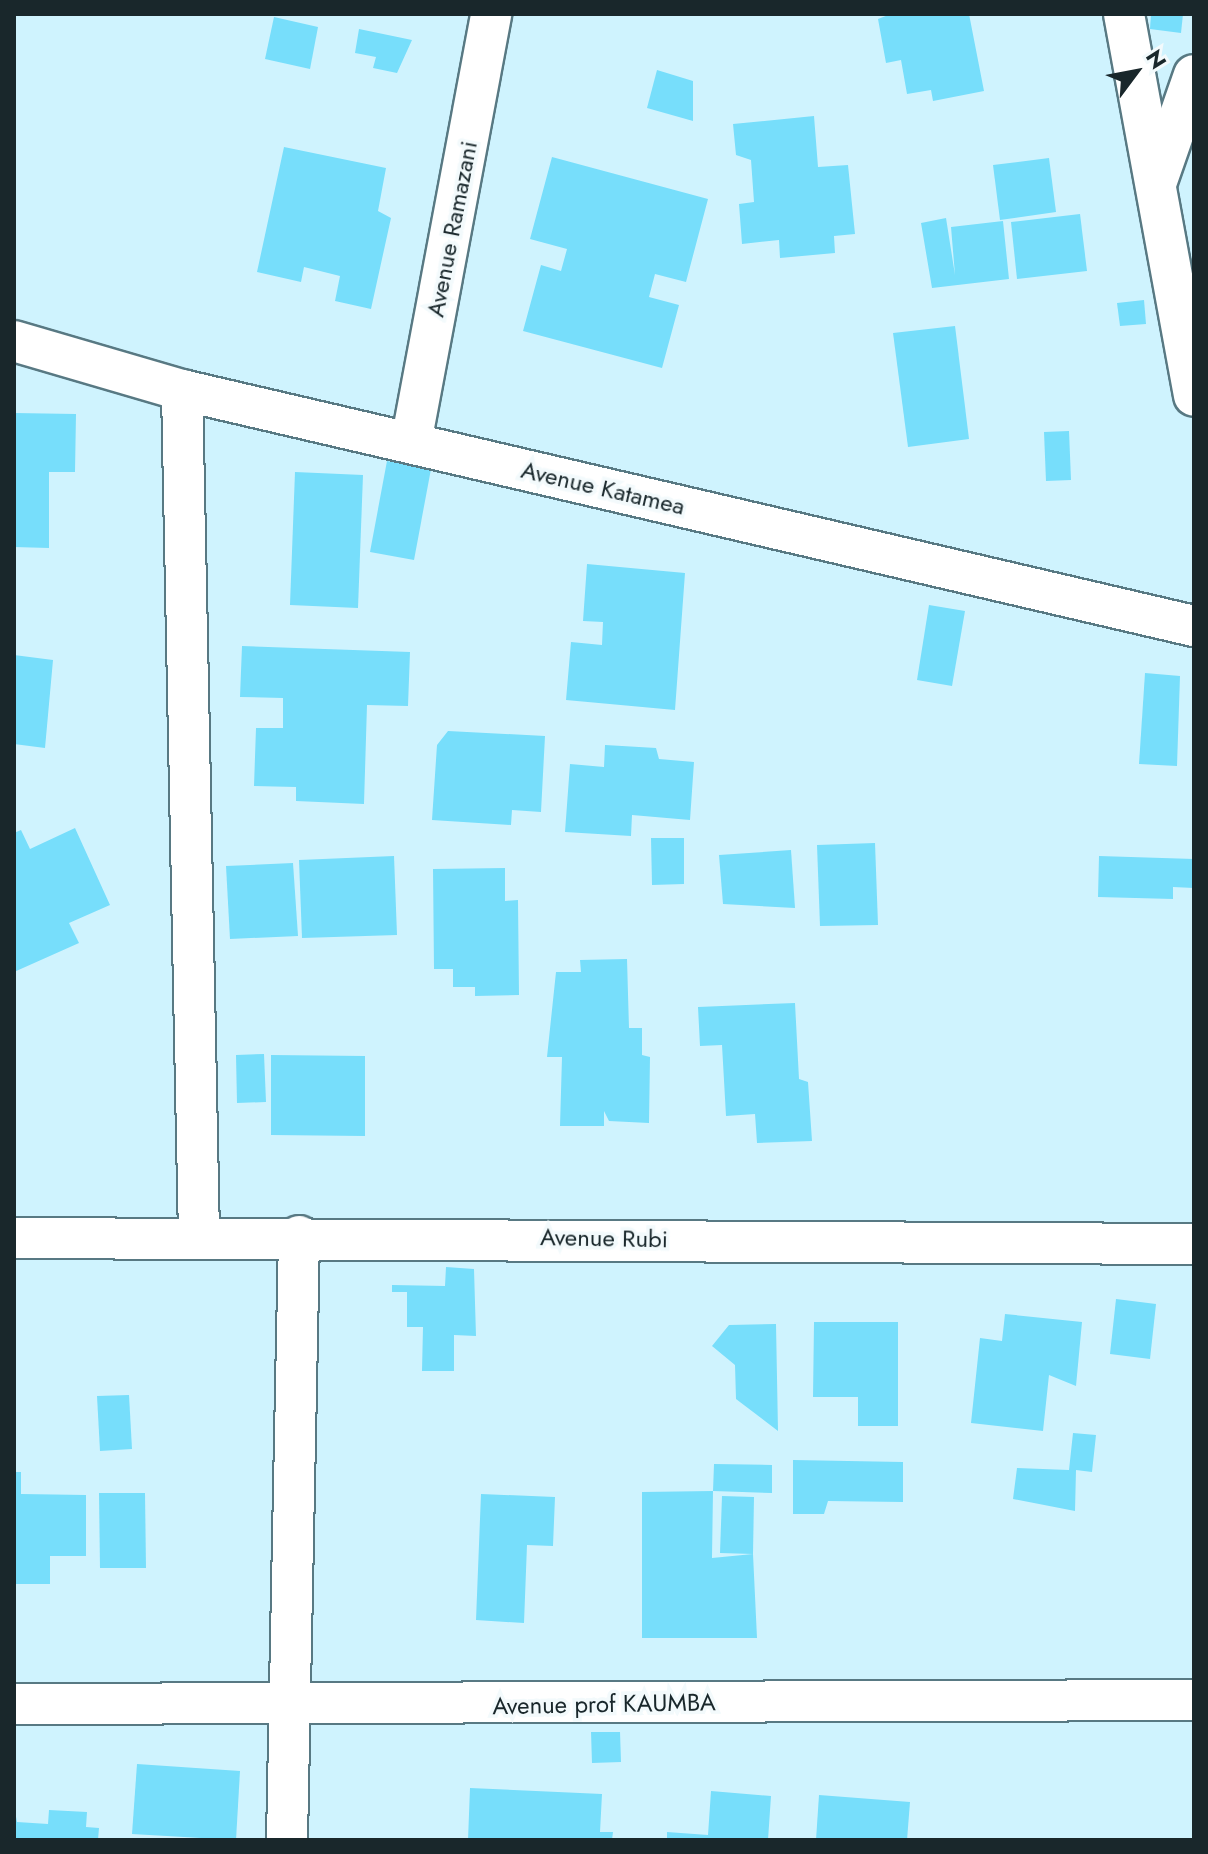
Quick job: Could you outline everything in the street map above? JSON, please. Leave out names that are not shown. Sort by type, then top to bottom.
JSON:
[{"type":"street","name":"Avenue Ramazani","points":[[411,443],[491,14]]},
{"type":"street","points":[[1124,14],[1194,396]]},
{"type":"street","points":[[1156,183],[1194,75]]},
{"type":"street","name":"Avenue Katamea","points":[[14,341],[182,390],[1194,626]]},
{"type":"street","points":[[182,390],[199,1235]]},
{"type":"street","name":"Avenue Rubi","points":[[14,1238],[199,1235],[1194,1244]]},
{"type":"street","points":[[287,1840],[299,1236]]},
{"type":"street","name":"Avenue prof KAUMBA","points":[[14,1704],[290,1708],[1194,1700]]},
{"type":"building","points":[[891,14],[969,14],[984,91],[933,101],[931,90],[907,94],[901,60],[886,63],[878,19]]},
{"type":"building","points":[[1151,14],[1183,14],[1181,33],[1150,29]]},
{"type":"building","points":[[274,17],[318,27],[310,69],[265,59]]},
{"type":"building","points":[[359,29],[412,40],[397,73],[373,68],[376,57],[355,53]]},
{"type":"building","points":[[657,70],[693,81],[693,121],[647,108]]},
{"type":"building","points":[[814,116],[818,167],[848,165],[855,234],[834,236],[835,253],[780,258],[779,240],[742,244],[739,204],[754,202],[751,160],[736,155],[733,124]]},
{"type":"building","points":[[284,147],[386,168],[378,211],[391,218],[371,309],[335,301],[340,276],[304,267],[301,282],[257,272]]},
{"type":"building","points":[[552,157],[708,199],[686,282],[655,274],[649,297],[679,305],[662,368],[523,331],[541,265],[561,271],[567,249],[530,239]]},
{"type":"building","points":[[1049,158],[1056,212],[1000,220],[993,165]]},
{"type":"building","points":[[1080,214],[1087,271],[1017,279],[1011,222]]},
{"type":"building","points":[[946,218],[955,275],[951,227],[1003,221],[1009,279],[932,288],[921,223]]},
{"type":"building","points":[[1144,300],[1146,324],[1120,326],[1117,303]]},
{"type":"building","points":[[955,326],[969,439],[908,447],[893,333]]},
{"type":"building","points":[[14,413],[76,414],[75,472],[49,472],[49,548],[14,547]]},
{"type":"building","points":[[1069,431],[1071,480],[1046,481],[1044,432]]},
{"type":"building","points":[[387,461],[431,469],[414,560],[370,552]]},
{"type":"building","points":[[295,472],[363,475],[358,608],[290,605]]},
{"type":"building","points":[[587,564],[685,573],[675,710],[566,700],[571,642],[602,645],[603,622],[583,621]]},
{"type":"building","points":[[929,605],[965,611],[952,686],[917,680]]},
{"type":"building","points":[[242,646],[410,652],[408,706],[367,705],[364,804],[296,801],[296,787],[254,786],[256,728],[283,728],[283,698],[240,697]]},
{"type":"building","points":[[14,655],[53,660],[45,748],[14,744]]},
{"type":"building","points":[[1145,673],[1180,676],[1177,766],[1139,764]]},
{"type":"building","points":[[448,731],[545,736],[541,812],[512,810],[511,825],[432,820],[437,745]]},
{"type":"building","points":[[605,745],[656,748],[659,759],[694,762],[690,820],[632,815],[631,836],[565,832],[570,764],[604,767]]},
{"type":"building","points":[[75,828],[110,905],[69,923],[79,943],[14,972],[14,833],[21,830],[30,849]]},
{"type":"building","points":[[651,838],[684,838],[684,884],[652,885]]},
{"type":"building","points":[[875,843],[878,925],[820,926],[817,845]]},
{"type":"building","points":[[791,850],[795,908],[723,904],[719,855]]},
{"type":"building","points":[[394,856],[397,935],[302,938],[299,860]]},
{"type":"building","points":[[1099,856],[1194,859],[1194,888],[1173,887],[1173,899],[1098,897]]},
{"type":"building","points":[[293,863],[298,936],[230,939],[226,866]]},
{"type":"building","points":[[505,868],[505,901],[518,900],[519,995],[475,996],[475,987],[453,987],[453,969],[434,969],[433,869]]},
{"type":"building","points":[[627,959],[629,1028],[642,1028],[642,1055],[650,1057],[649,1123],[609,1121],[604,1111],[604,1126],[560,1126],[562,1057],[547,1057],[556,972],[581,972],[580,960]]},
{"type":"building","points":[[795,1003],[799,1079],[808,1082],[812,1141],[757,1143],[755,1114],[726,1116],[722,1045],[700,1046],[698,1007]]},
{"type":"building","points":[[264,1054],[266,1102],[237,1103],[236,1055]]},
{"type":"building","points":[[271,1055],[365,1056],[365,1136],[271,1135]]},
{"type":"building","points":[[446,1267],[474,1269],[476,1336],[454,1335],[454,1371],[422,1371],[423,1327],[407,1327],[407,1292],[392,1292],[392,1285],[445,1286]]},
{"type":"building","points":[[1116,1299],[1156,1304],[1150,1359],[1110,1354]]},
{"type":"building","points":[[1005,1314],[1082,1322],[1076,1386],[1049,1375],[1043,1431],[971,1423],[980,1338],[1002,1341]]},
{"type":"building","points":[[814,1322],[898,1322],[898,1426],[858,1426],[858,1397],[813,1397]]},
{"type":"building","points":[[776,1324],[778,1431],[736,1399],[735,1365],[712,1346],[729,1325]]},
{"type":"building","points":[[129,1395],[132,1449],[100,1451],[97,1396]]},
{"type":"building","points":[[1073,1433],[1096,1435],[1092,1472],[1076,1470],[1075,1511],[1013,1499],[1017,1468],[1069,1470]]},
{"type":"building","points":[[793,1460],[903,1462],[903,1502],[828,1501],[824,1514],[793,1514]]},
{"type":"building","points":[[714,1464],[772,1465],[772,1493],[713,1491]]},
{"type":"building","points":[[14,1472],[21,1472],[21,1494],[86,1495],[86,1556],[50,1556],[50,1584],[14,1584]]},
{"type":"building","points":[[713,1491],[712,1558],[753,1554],[757,1638],[642,1638],[642,1492]]},
{"type":"building","points":[[99,1493],[145,1493],[146,1568],[100,1568]]},
{"type":"building","points":[[481,1494],[555,1497],[553,1546],[527,1545],[524,1623],[476,1620]]},
{"type":"building","points":[[722,1496],[754,1497],[753,1554],[720,1553]]},
{"type":"building","points":[[591,1732],[620,1732],[621,1762],[592,1763]]},
{"type":"building","points":[[137,1764],[240,1771],[236,1840],[132,1834]]},
{"type":"building","points":[[470,1788],[602,1794],[600,1832],[613,1832],[612,1840],[468,1840]]},
{"type":"building","points":[[711,1791],[771,1796],[768,1840],[667,1840],[667,1832],[708,1835]]},
{"type":"building","points":[[819,1795],[910,1802],[907,1840],[816,1840]]},
{"type":"building","points":[[14,1806],[17,1822],[48,1824],[49,1810],[87,1812],[86,1827],[99,1828],[98,1840],[14,1840]]}]
